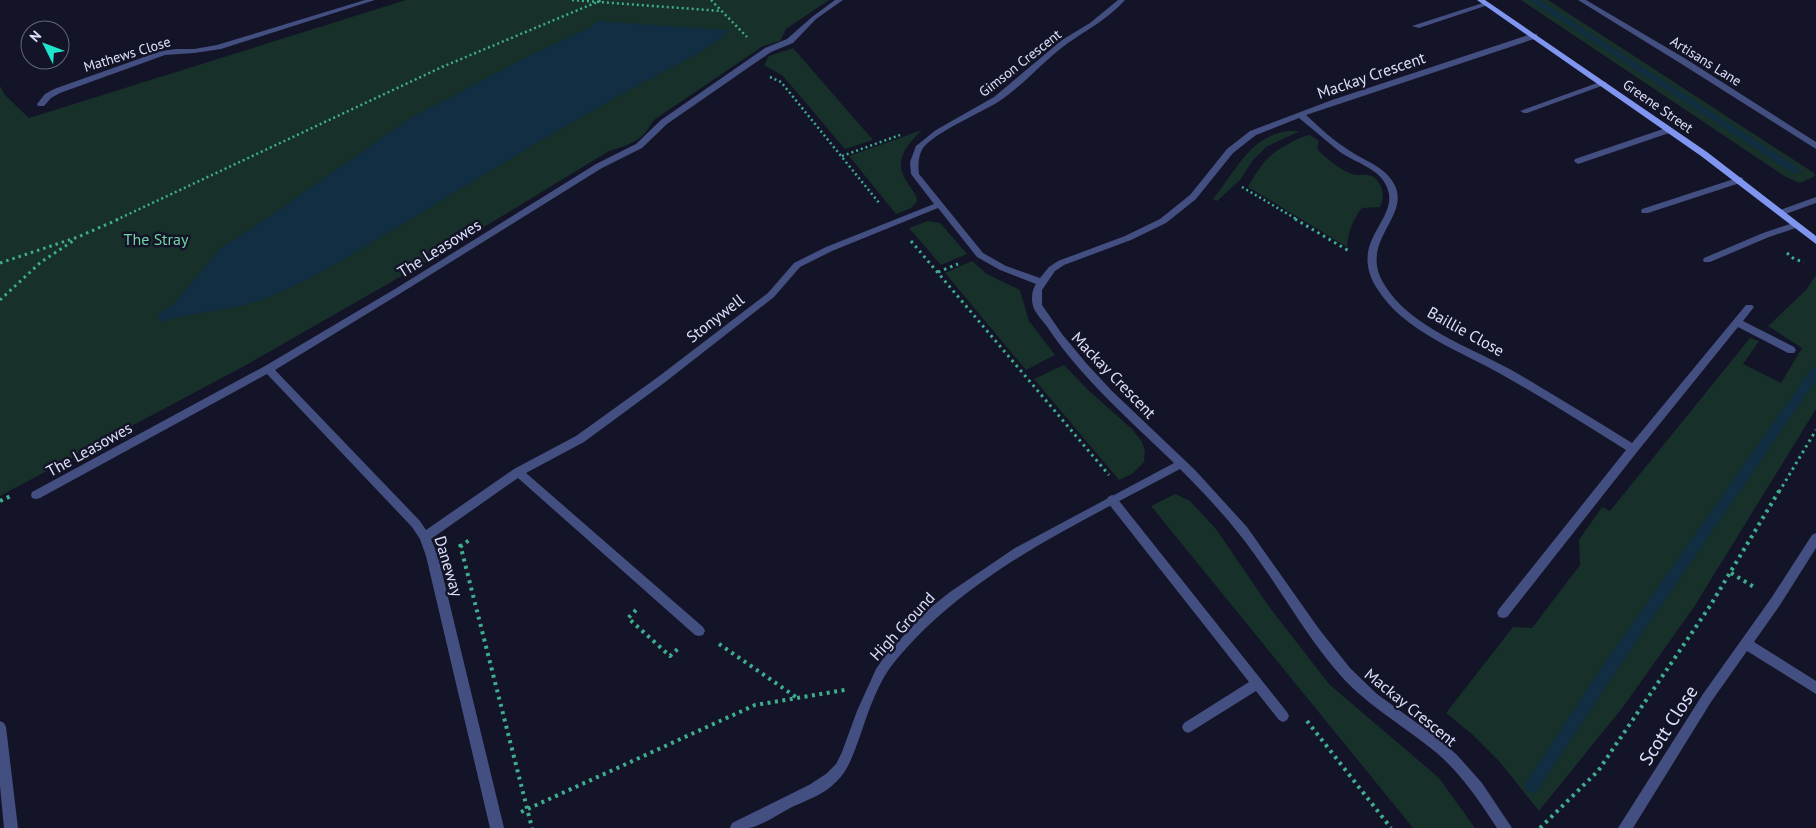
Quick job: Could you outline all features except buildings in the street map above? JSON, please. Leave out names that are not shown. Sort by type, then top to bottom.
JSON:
[{"type":"street","name":"Mathews Close","points":[[41,104],[48,96],[57,91],[164,53],[218,47],[338,7],[372,0]]},
{"type":"street","name":"The Leasowes","points":[[36,496],[268,369],[604,163],[639,146],[664,122],[768,50],[790,40],[814,18],[840,0]]},
{"type":"street","name":"Gimson Crescent","points":[[1040,282],[1016,274],[986,259],[938,206],[920,181],[914,168],[916,155],[924,143],[939,132],[997,99],[1057,48],[1089,28],[1122,0]]},
{"type":"street","name":"Artisans Lane","points":[[1581,0],[1683,61],[1816,146]]},
{"type":"street","points":[[1416,26],[1483,2]]},
{"type":"street","name":"Greene Street","points":[[1483,2],[1740,180],[1816,241]]},
{"type":"street","name":"Mackay Crescent","points":[[1505,828],[1446,753],[1377,701],[1350,675],[1311,628],[1243,530],[1181,464],[1067,350],[1037,306],[1036,297],[1040,282],[1052,269],[1061,263],[1128,238],[1163,221],[1193,197],[1230,151],[1240,142],[1266,127],[1534,36]]},
{"type":"street","points":[[1524,111],[1603,84]]},
{"type":"street","points":[[1301,115],[1349,154],[1380,172],[1391,185],[1394,192],[1394,206],[1372,245],[1371,262]]},
{"type":"street","points":[[1578,161],[1669,130]]},
{"type":"street","points":[[1645,211],[1740,180]]},
{"type":"street","points":[[1780,213],[1816,200]]},
{"type":"street","name":"Stonywell","points":[[425,537],[518,472],[580,439],[661,380],[771,295],[797,265],[828,249],[938,206]]},
{"type":"street","points":[[1707,260],[1766,235],[1796,225]]},
{"type":"street","name":"Baillie Close","points":[[1371,262],[1380,286],[1405,313],[1423,328],[1509,373],[1633,449]]},
{"type":"street","points":[[1503,613],[1749,307]]},
{"type":"street","points":[[1737,322],[1791,350]]},
{"type":"street","name":"Daneway","points":[[268,369],[340,442],[416,524],[425,537],[443,598],[496,827]]},
{"type":"street","name":"High Ground","points":[[737,828],[814,790],[831,779],[847,755],[873,686],[891,657],[934,612],[1019,551],[1181,464]]},
{"type":"street","points":[[518,472],[699,631]]},
{"type":"street","points":[[1112,500],[1284,716]]},
{"type":"street","name":"Scott Close","points":[[1625,828],[1707,698],[1776,601],[1816,538]]},
{"type":"street","points":[[1745,643],[1816,688]]},
{"type":"street","points":[[1188,727],[1258,683]]},
{"type":"street","points":[[0,727],[4,800],[11,828]]},
{"type":"path","points":[[572,0],[721,11]]},
{"type":"path","points":[[0,263],[78,237],[171,196],[434,71],[602,0]]},
{"type":"path","points":[[710,0],[748,39]]},
{"type":"path","points":[[747,64],[781,82],[896,223],[1126,493]]},
{"type":"path","points":[[1242,187],[1371,262]]},
{"type":"path","points":[[0,300],[42,262],[78,237]]},
{"type":"path","points":[[1540,828],[1598,771],[1714,600],[1816,430]]},
{"type":"path","points":[[453,519],[532,828]]},
{"type":"path","points":[[496,827],[526,809],[755,705],[873,686]]},
{"type":"green space","name":"The Stray","points":[[406,0],[829,0],[786,29],[780,41],[763,46],[654,120],[637,139],[609,151],[433,258],[248,364],[0,496],[0,86],[5,95],[29,118]]},
{"type":"green space","points":[[1521,0],[1548,0],[1814,173],[1815,176],[1800,183],[1786,177]]},
{"type":"green space","points":[[793,48],[873,140],[845,149],[783,76],[764,65],[769,56]]},
{"type":"green space","points":[[922,130],[910,142],[901,162],[901,169],[916,195],[917,202],[911,208],[896,214],[849,156]]},
{"type":"green space","points":[[1300,131],[1266,147],[1253,160],[1240,180],[1217,201],[1213,199],[1236,167],[1253,148],[1274,134]]},
{"type":"green space","points":[[1310,135],[1319,141],[1317,149],[1333,163],[1352,174],[1373,177],[1380,184],[1383,193],[1380,207],[1362,208],[1356,217],[1348,236],[1347,247],[1248,187],[1261,166],[1271,155],[1292,142]]},
{"type":"green space","points":[[928,221],[940,223],[967,254],[941,265],[909,228]]},
{"type":"green space","points":[[972,261],[987,274],[1020,290],[1029,321],[1055,355],[1026,370],[945,273]]},
{"type":"green space","points":[[1816,275],[1816,409],[1694,607],[1623,707],[1539,811],[1498,760],[1474,736],[1446,713],[1513,627],[1532,628],[1580,565],[1579,540],[1602,507],[1610,511],[1750,338],[1759,341],[1743,364],[1781,383],[1802,348],[1768,326],[1806,290]]},
{"type":"green space","points":[[1064,365],[1088,390],[1132,429],[1142,442],[1145,451],[1144,462],[1132,474],[1119,480],[1034,379]]},
{"type":"green space","points":[[1175,494],[1190,501],[1216,529],[1270,608],[1329,684],[1439,778],[1475,828],[1413,828],[1151,506]]},
{"type":"water","points":[[597,21],[729,29],[713,44],[700,52],[581,117],[362,248],[286,290],[253,303],[188,315],[162,322],[157,315],[174,304],[221,248],[266,219],[409,119],[527,57],[591,27]]},
{"type":"waterway","points":[[1534,0],[1796,171]]},
{"type":"waterway","points":[[1532,786],[1609,669],[1816,371]]}]
